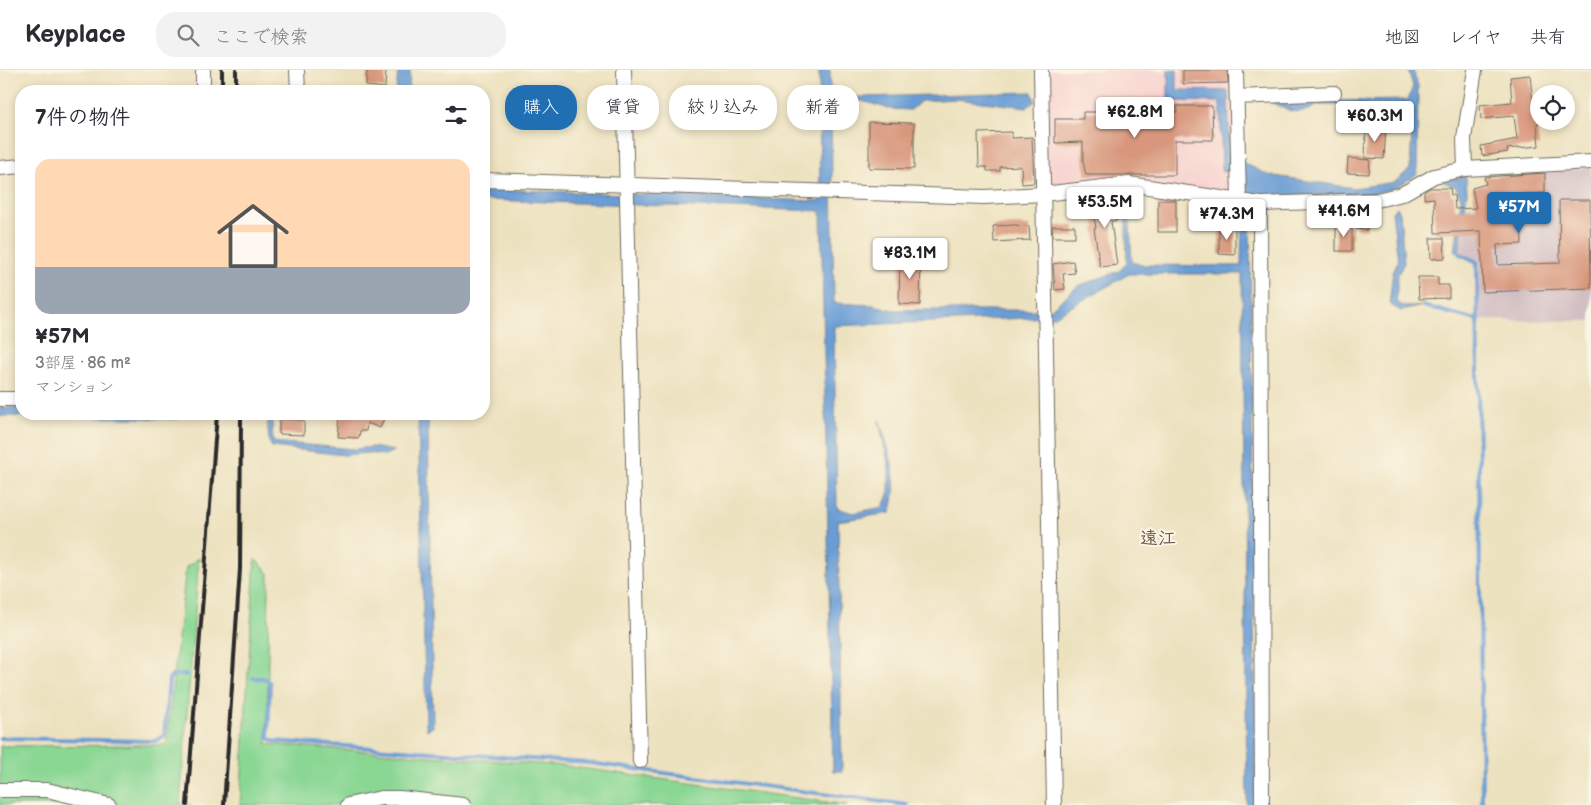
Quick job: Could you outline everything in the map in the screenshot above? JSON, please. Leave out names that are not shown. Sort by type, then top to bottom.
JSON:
[{"type":"street","points":[[203,70],[203,85]]},
{"type":"street","points":[[297,70],[298,85]]},
{"type":"street","points":[[624,70],[629,208],[640,761]]},
{"type":"street","points":[[1041,70],[1054,805]]},
{"type":"street","points":[[1236,70],[1239,201]]},
{"type":"street","points":[[1465,168],[1464,138],[1475,70]]},
{"type":"street","points":[[1237,97],[1334,93]]},
{"type":"street","points":[[490,180],[628,188],[984,197],[1043,194],[1129,184],[1260,204],[1377,200],[1402,194],[1434,176],[1465,168],[1591,162]]},
{"type":"street","points":[[0,168],[15,167]]},
{"type":"street","points":[[1260,204],[1262,805]]},
{"type":"street","points":[[0,399],[15,399]]},
{"type":"street","points":[[0,790],[47,790],[109,805]]},
{"type":"street","points":[[348,805],[381,798],[400,798],[463,805]]},
{"type":"shaded area","points":[[1037,70],[1232,70],[1234,197],[1132,180],[1039,188]]},
{"type":"shaded area","points":[[1591,168],[1591,321],[1478,320],[1477,262],[1459,253],[1465,207],[1513,202],[1511,171]]},
{"type":"green space","points":[[199,558],[180,804],[191,805],[0,805],[0,746],[166,745],[186,567]]},
{"type":"green space","points":[[255,559],[269,573],[267,744],[566,766],[848,805],[240,805]]},
{"type":"water","points":[[398,70],[410,70],[409,85],[397,85]]},
{"type":"water","points":[[819,70],[830,70],[831,85],[819,85]]},
{"type":"water","points":[[1168,70],[1177,70],[1177,90],[1228,91],[1230,156],[1268,175],[1354,188],[1395,182],[1410,169],[1413,111],[1409,105],[1317,105],[1311,109],[1299,112],[1288,110],[1271,102],[1408,100],[1413,86],[1408,70],[1413,70],[1418,86],[1417,174],[1395,188],[1367,195],[1246,195],[1246,176],[1232,171],[1222,172],[1220,102],[1168,101]]},
{"type":"water","points":[[1032,92],[1035,101],[1027,107],[956,99],[921,101],[911,110],[890,109],[859,101],[859,97]]},
{"type":"water","points":[[819,130],[831,130],[834,303],[874,305],[893,310],[1050,310],[1078,286],[1119,271],[1127,263],[1125,198],[1129,205],[1132,262],[1142,265],[1241,266],[1242,213],[1250,215],[1256,805],[1247,805],[1242,274],[1129,274],[1053,317],[834,326],[837,508],[853,513],[883,507],[889,492],[889,468],[879,420],[892,466],[894,489],[890,513],[838,521],[842,771],[833,771],[821,211],[490,200],[490,189],[820,201]]},
{"type":"water","points":[[1466,176],[1467,192],[1459,253],[1455,252],[1461,198],[1456,187],[1441,181]]},
{"type":"water","points":[[1397,207],[1400,212],[1404,263],[1398,274],[1396,302],[1405,307],[1423,306],[1401,311],[1389,304],[1393,272],[1398,261],[1392,212]]},
{"type":"water","points":[[0,407],[15,408],[15,416],[0,416]]},
{"type":"water","points":[[267,420],[272,420],[273,442],[354,449],[373,447],[394,451],[385,455],[368,453],[345,455],[272,447],[269,442]]},
{"type":"water","points":[[418,420],[428,420],[433,727],[427,730]]},
{"type":"building","points":[[386,70],[385,85],[366,85],[367,71]]},
{"type":"building","points":[[1183,70],[1227,70],[1228,83],[1183,84]]},
{"type":"building","points":[[1530,75],[1530,130],[1538,130],[1539,146],[1507,149],[1508,152],[1482,156],[1481,146],[1517,139],[1514,116],[1481,119],[1480,105],[1512,102],[1510,77]]},
{"type":"building","points":[[1177,106],[1212,106],[1213,140],[1175,140],[1175,175],[1086,175],[1083,161],[1083,142],[1055,143],[1055,119],[1083,119],[1083,112],[1177,112]]},
{"type":"building","points":[[869,122],[914,123],[914,169],[869,168]]},
{"type":"building","points":[[1366,127],[1386,128],[1384,159],[1365,158]]},
{"type":"building","points":[[1012,132],[1012,138],[1032,137],[1034,183],[1022,184],[1021,166],[1000,167],[1000,171],[987,171],[987,167],[979,167],[978,133]]},
{"type":"building","points":[[1348,158],[1370,160],[1369,174],[1347,173]]},
{"type":"building","points":[[1545,173],[1545,193],[1521,194],[1522,244],[1497,245],[1498,265],[1560,263],[1559,200],[1590,200],[1591,288],[1483,292],[1481,231],[1435,233],[1434,198],[1424,199],[1424,192],[1430,188],[1450,188],[1451,195],[1454,195],[1455,209],[1476,208],[1472,188],[1486,184],[1484,177]]},
{"type":"building","points":[[1113,195],[1117,221],[1111,221],[1117,265],[1100,267],[1094,228],[1096,228],[1090,197]]},
{"type":"building","points":[[1158,200],[1176,200],[1176,232],[1158,232]]},
{"type":"building","points":[[1357,209],[1367,209],[1367,230],[1356,229]]},
{"type":"building","points":[[993,226],[1029,226],[1030,240],[994,242]]},
{"type":"building","points":[[1052,226],[1075,226],[1075,237],[1053,237]]},
{"type":"building","points":[[1336,226],[1352,226],[1352,251],[1336,251]]},
{"type":"building","points":[[1219,228],[1235,228],[1235,255],[1219,254]]},
{"type":"building","points":[[1430,238],[1444,238],[1445,258],[1431,259]]},
{"type":"building","points":[[910,254],[921,254],[920,305],[899,304],[900,257],[910,257]]},
{"type":"building","points":[[1073,261],[1075,273],[1063,274],[1065,289],[1055,290],[1053,264]]},
{"type":"building","points":[[1418,277],[1438,277],[1438,285],[1449,285],[1449,298],[1419,299]]},
{"type":"building","points":[[279,420],[304,420],[304,435],[279,434]]},
{"type":"building","points":[[339,420],[383,420],[380,428],[367,423],[366,431],[360,431],[359,438],[338,437]]},
{"type":"waterway","points":[[1459,253],[1477,262],[1482,805]]},
{"type":"waterway","points":[[1423,306],[1477,320]]},
{"type":"waterway","points":[[0,738],[155,741],[164,736],[169,679],[173,675],[186,675]]},
{"type":"waterway","points":[[253,678],[263,678],[270,683],[268,737],[273,741],[589,763],[907,805]]},
{"type":"railway","points":[[222,70],[222,85]]},
{"type":"railway","points":[[236,70],[236,85]]},
{"type":"railway","points":[[187,805],[217,420]]},
{"type":"railway","points":[[224,805],[240,569],[241,420]]},
{"type":"district","name":"遠江","points":[[1158,538]]}]
